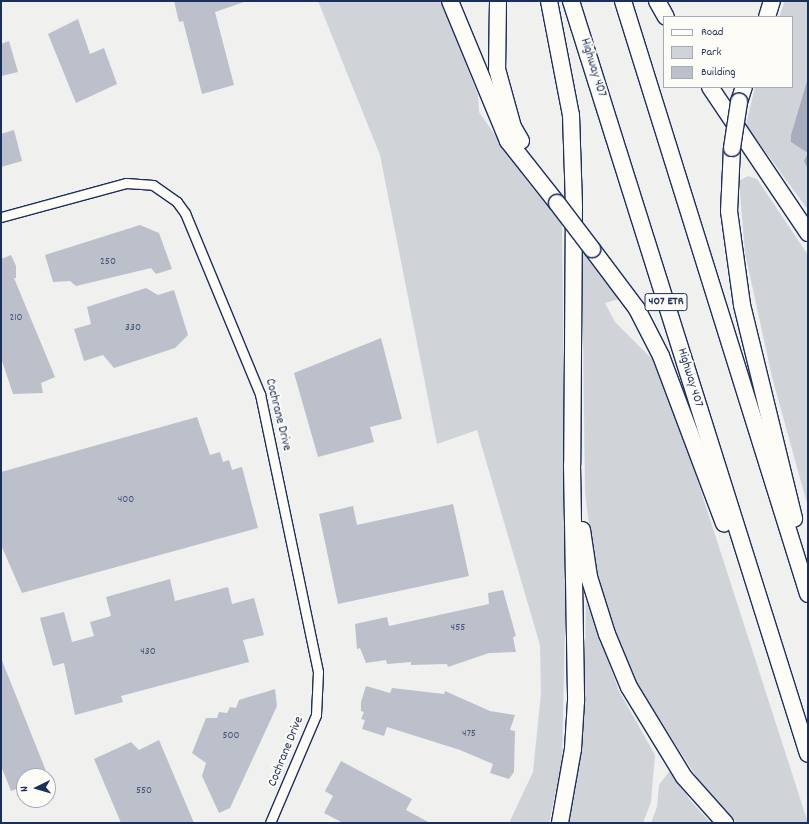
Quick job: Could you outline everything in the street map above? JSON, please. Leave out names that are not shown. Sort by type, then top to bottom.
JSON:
[{"type":"highway","points":[[450,1],[508,141],[557,203],[636,309],[661,356],[737,560],[760,604]]},
{"type":"highway","points":[[498,1],[497,69],[513,127],[557,203]]},
{"type":"highway","points":[[549,1],[571,115],[574,208],[572,465],[576,701],[573,748],[560,823]]},
{"type":"highway","name":"Highway 407","points":[[571,1],[808,754]]},
{"type":"highway","points":[[623,1],[808,594]]},
{"type":"highway","points":[[658,1],[666,16]]},
{"type":"highway","points":[[767,16],[772,1]]},
{"type":"highway","points":[[711,88],[808,233]]},
{"type":"highway","points":[[742,94],[732,148],[729,211],[742,305],[786,479],[808,590]]},
{"type":"highway","points":[[572,465],[589,577],[607,634],[629,686],[661,743],[684,777],[725,823]]},
{"type":"street","name":"Cochrane Drive","points":[[1,217],[126,183],[153,185],[177,202],[185,213],[260,394],[318,672],[316,715],[270,823]]},
{"type":"green space","points":[[318,1],[441,1],[478,95],[479,112],[527,181],[562,224],[566,580],[562,763],[549,823],[509,823],[533,772],[541,693],[540,645],[477,430],[437,444],[380,155]]},
{"type":"green space","points":[[785,1],[808,1],[808,210],[746,125],[755,88],[793,88],[793,16],[779,16]]},
{"type":"green space","points":[[748,176],[757,179],[808,255],[808,507],[772,377],[745,253],[739,181]]},
{"type":"green space","points":[[582,249],[619,299],[605,303],[615,322],[655,362],[679,423],[808,823],[737,823],[699,781],[633,678],[595,575],[585,493]]},
{"type":"green space","points":[[586,601],[619,691],[655,755],[651,802],[643,823],[567,823],[575,793],[584,699]]},
{"type":"green space","points":[[671,769],[689,799],[711,823],[651,823],[657,807],[659,785]]},
{"type":"water","points":[[808,78],[808,153],[791,142],[791,135]]},
{"type":"water","points":[[808,153],[808,169],[804,161]]},
{"type":"building","points":[[174,1],[247,1],[215,12],[234,85],[202,94],[183,21],[179,22]]},
{"type":"building","points":[[78,19],[90,54],[104,48],[117,84],[76,103],[48,34]]},
{"type":"building","points":[[9,41],[18,72],[1,76],[1,44]]},
{"type":"building","points":[[14,130],[22,161],[1,167],[1,134]]},
{"type":"building","points":[[140,225],[159,233],[172,269],[156,274],[151,268],[76,286],[70,281],[53,282],[45,255]]},
{"type":"building","points":[[11,255],[16,266],[16,278],[14,278],[55,377],[41,383],[43,393],[13,394],[1,358],[1,259]]},
{"type":"building","points":[[146,288],[158,295],[174,290],[188,335],[175,348],[114,368],[103,355],[84,361],[74,329],[91,324],[87,307]]},
{"type":"building","points":[[381,338],[402,419],[370,427],[374,442],[318,457],[294,373]]},
{"type":"building","points":[[197,417],[210,455],[220,452],[223,462],[229,460],[232,470],[242,467],[258,528],[22,593],[1,545],[1,472]]},
{"type":"building","points":[[453,504],[469,576],[338,604],[319,514],[353,506],[357,525]]},
{"type":"building","points":[[170,579],[175,601],[228,587],[232,604],[254,598],[264,635],[243,640],[249,662],[121,696],[123,702],[75,715],[64,663],[53,666],[40,618],[64,612],[72,642],[94,636],[90,622],[111,616],[106,597]]},
{"type":"building","points":[[503,590],[516,636],[513,637],[516,652],[489,653],[448,667],[447,664],[411,665],[411,662],[387,664],[386,660],[366,663],[360,648],[357,649],[355,624],[387,617],[389,626],[489,604],[488,593]]},
{"type":"building","points":[[1,658],[45,768],[16,768],[16,789],[11,791],[1,766]]},
{"type":"building","points":[[366,686],[390,693],[392,688],[444,694],[445,691],[490,711],[515,715],[510,730],[515,731],[514,772],[509,779],[490,773],[493,764],[460,750],[387,727],[384,736],[362,729],[365,720],[361,719],[364,712],[361,711],[361,702]]},
{"type":"building","points":[[275,689],[277,706],[230,808],[219,813],[202,776],[206,763],[192,753],[206,718],[217,718],[219,712],[227,713],[230,707],[236,708],[239,700]]},
{"type":"building","points":[[159,740],[194,823],[121,823],[94,759],[131,742],[139,750]]},
{"type":"building","points":[[341,761],[412,799],[406,810],[430,823],[343,823],[324,813],[333,796],[325,791]]}]
